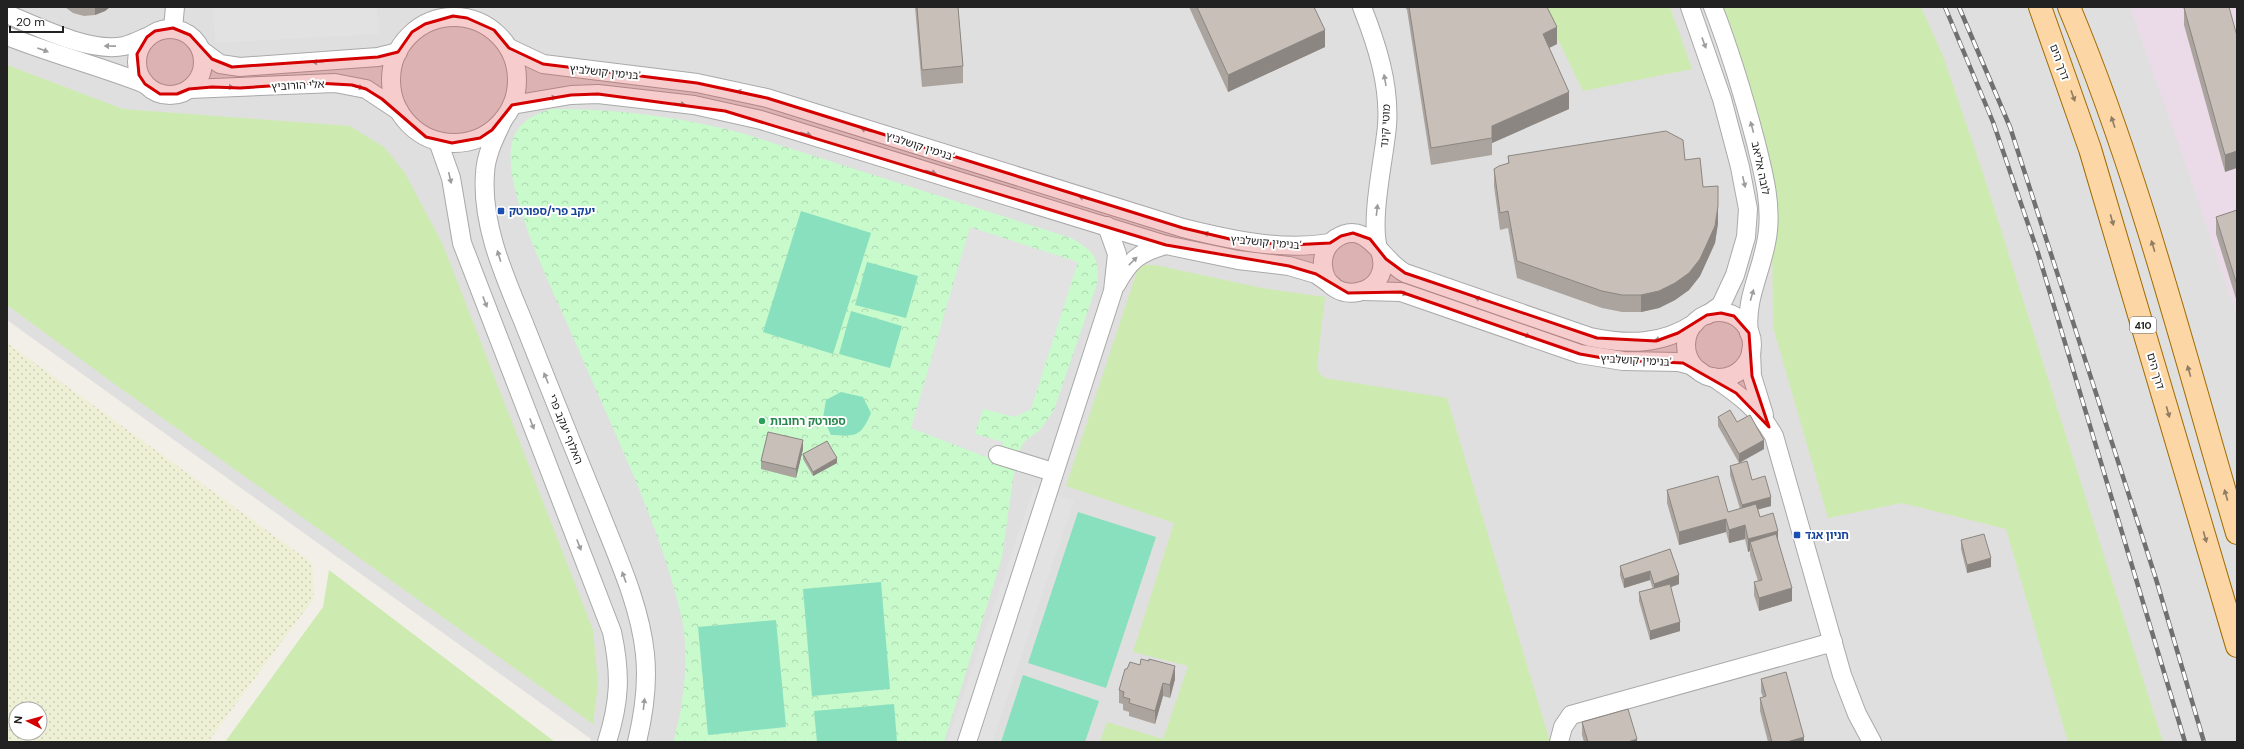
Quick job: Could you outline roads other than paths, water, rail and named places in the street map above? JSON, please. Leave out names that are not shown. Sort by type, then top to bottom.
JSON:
[{"type":"main road","name":"דרך הים","points":[[2040,7],[2074,98],[2093,156],[2237,646]]},
{"type":"main road","points":[[2069,7],[2099,80],[2134,186],[2237,533]]},
{"type":"street","points":[[174,7],[174,28]]},
{"type":"street","points":[[430,7],[398,52],[392,66],[391,82],[394,97],[400,111],[416,130],[438,141],[452,143],[473,140],[492,130],[503,120],[512,105],[517,90],[515,61],[509,48],[494,30],[477,15],[473,7]]},
{"type":"street","name":"מוטי קינד","points":[[1362,7],[1378,52],[1387,100],[1387,126],[1375,227],[1379,250]]},
{"type":"street","name":"לובה אליאב","points":[[1690,7],[1722,99],[1740,167],[1748,209],[1746,237],[1735,275],[1721,304],[1701,319]]},
{"type":"street","name":"לובה אליאב","points":[[1713,7],[1747,110],[1767,190],[1768,230],[1762,262],[1749,306],[1750,341]]},
{"type":"street","points":[[7,14],[67,37],[90,44],[109,47],[124,46],[164,29],[174,28],[190,35],[201,50],[203,60],[202,71],[197,81],[189,89],[168,95],[153,90],[145,84],[117,72],[61,56],[7,36]]},
{"type":"street","points":[[412,32],[424,24],[453,16],[481,22],[494,30]]},
{"type":"street","points":[[145,84],[139,75],[137,54],[147,37]]},
{"type":"street","name":"בנימין קושלביץ'","points":[[509,48],[543,64],[697,83],[767,98],[1114,208],[1219,237],[1261,244],[1297,245],[1330,243]]},
{"type":"street","name":"אלי הורוביץ","points":[[201,50],[220,64],[240,67],[378,57],[398,52]]},
{"type":"street","name":"אלי הורוביץ","points":[[189,89],[334,83],[366,89],[400,111]]},
{"type":"street","name":"בנימין קושלביץ'","points":[[512,105],[571,95],[598,94],[694,105],[725,111],[761,120],[1166,245],[1238,260],[1289,266],[1316,274],[1333,286]]},
{"type":"street","name":"האלוף יעקב פרי","points":[[503,120],[490,149],[485,170],[486,210],[505,277],[603,522],[637,613],[645,654],[646,676],[645,701],[637,742]]},
{"type":"street","points":[[438,141],[451,178],[462,243],[612,632],[620,678],[617,706],[607,742]]},
{"type":"street","points":[[1108,226],[1116,254],[1113,291]]},
{"type":"street","points":[[1353,233],[1370,239],[1379,250],[1382,263],[1380,275],[1374,285],[1364,291],[1348,293],[1333,286],[1327,279],[1323,267],[1324,254],[1330,243],[1341,236],[1353,233]]},
{"type":"street","points":[[967,742],[1053,472],[1113,291],[1124,270],[1141,253],[1166,245]]},
{"type":"street","name":"בנימין קושלביץ'","points":[[1379,250],[1392,265],[1408,274],[1590,336],[1619,341],[1656,341],[1670,337],[1701,319]]},
{"type":"street","name":"בנימין קושלביץ'","points":[[1364,291],[1401,292],[1587,356],[1619,360],[1679,362],[1690,365],[1743,398],[1757,411],[1769,427]]},
{"type":"street","points":[[1716,313],[1730,314],[1742,322],[1750,341],[1747,361],[1738,371],[1726,377],[1707,375],[1691,363],[1687,349],[1688,336],[1701,319],[1716,313]]},
{"type":"street","name":"בנימין קושלביץ'","points":[[1750,341],[1751,368],[1754,384],[1769,427],[1778,447],[1833,642],[1850,696],[1872,742]]},
{"type":"street","points":[[998,455],[1053,472]]},
{"type":"street","points":[[1559,742],[1563,727],[1571,714],[1833,642]]},
{"type":"railway","points":[[1945,7],[1993,122],[2038,253],[2185,742]]},
{"type":"railway","points":[[1959,7],[2010,127],[2156,579],[2204,742]]},
{"type":"place","name":"יעקב פרי/ספורטק","points":[[501,211]]},
{"type":"place","name":"ספורטק רחובות","points":[[762,421]]},
{"type":"place","name":"חניון אגד","points":[[1797,535]]}]
